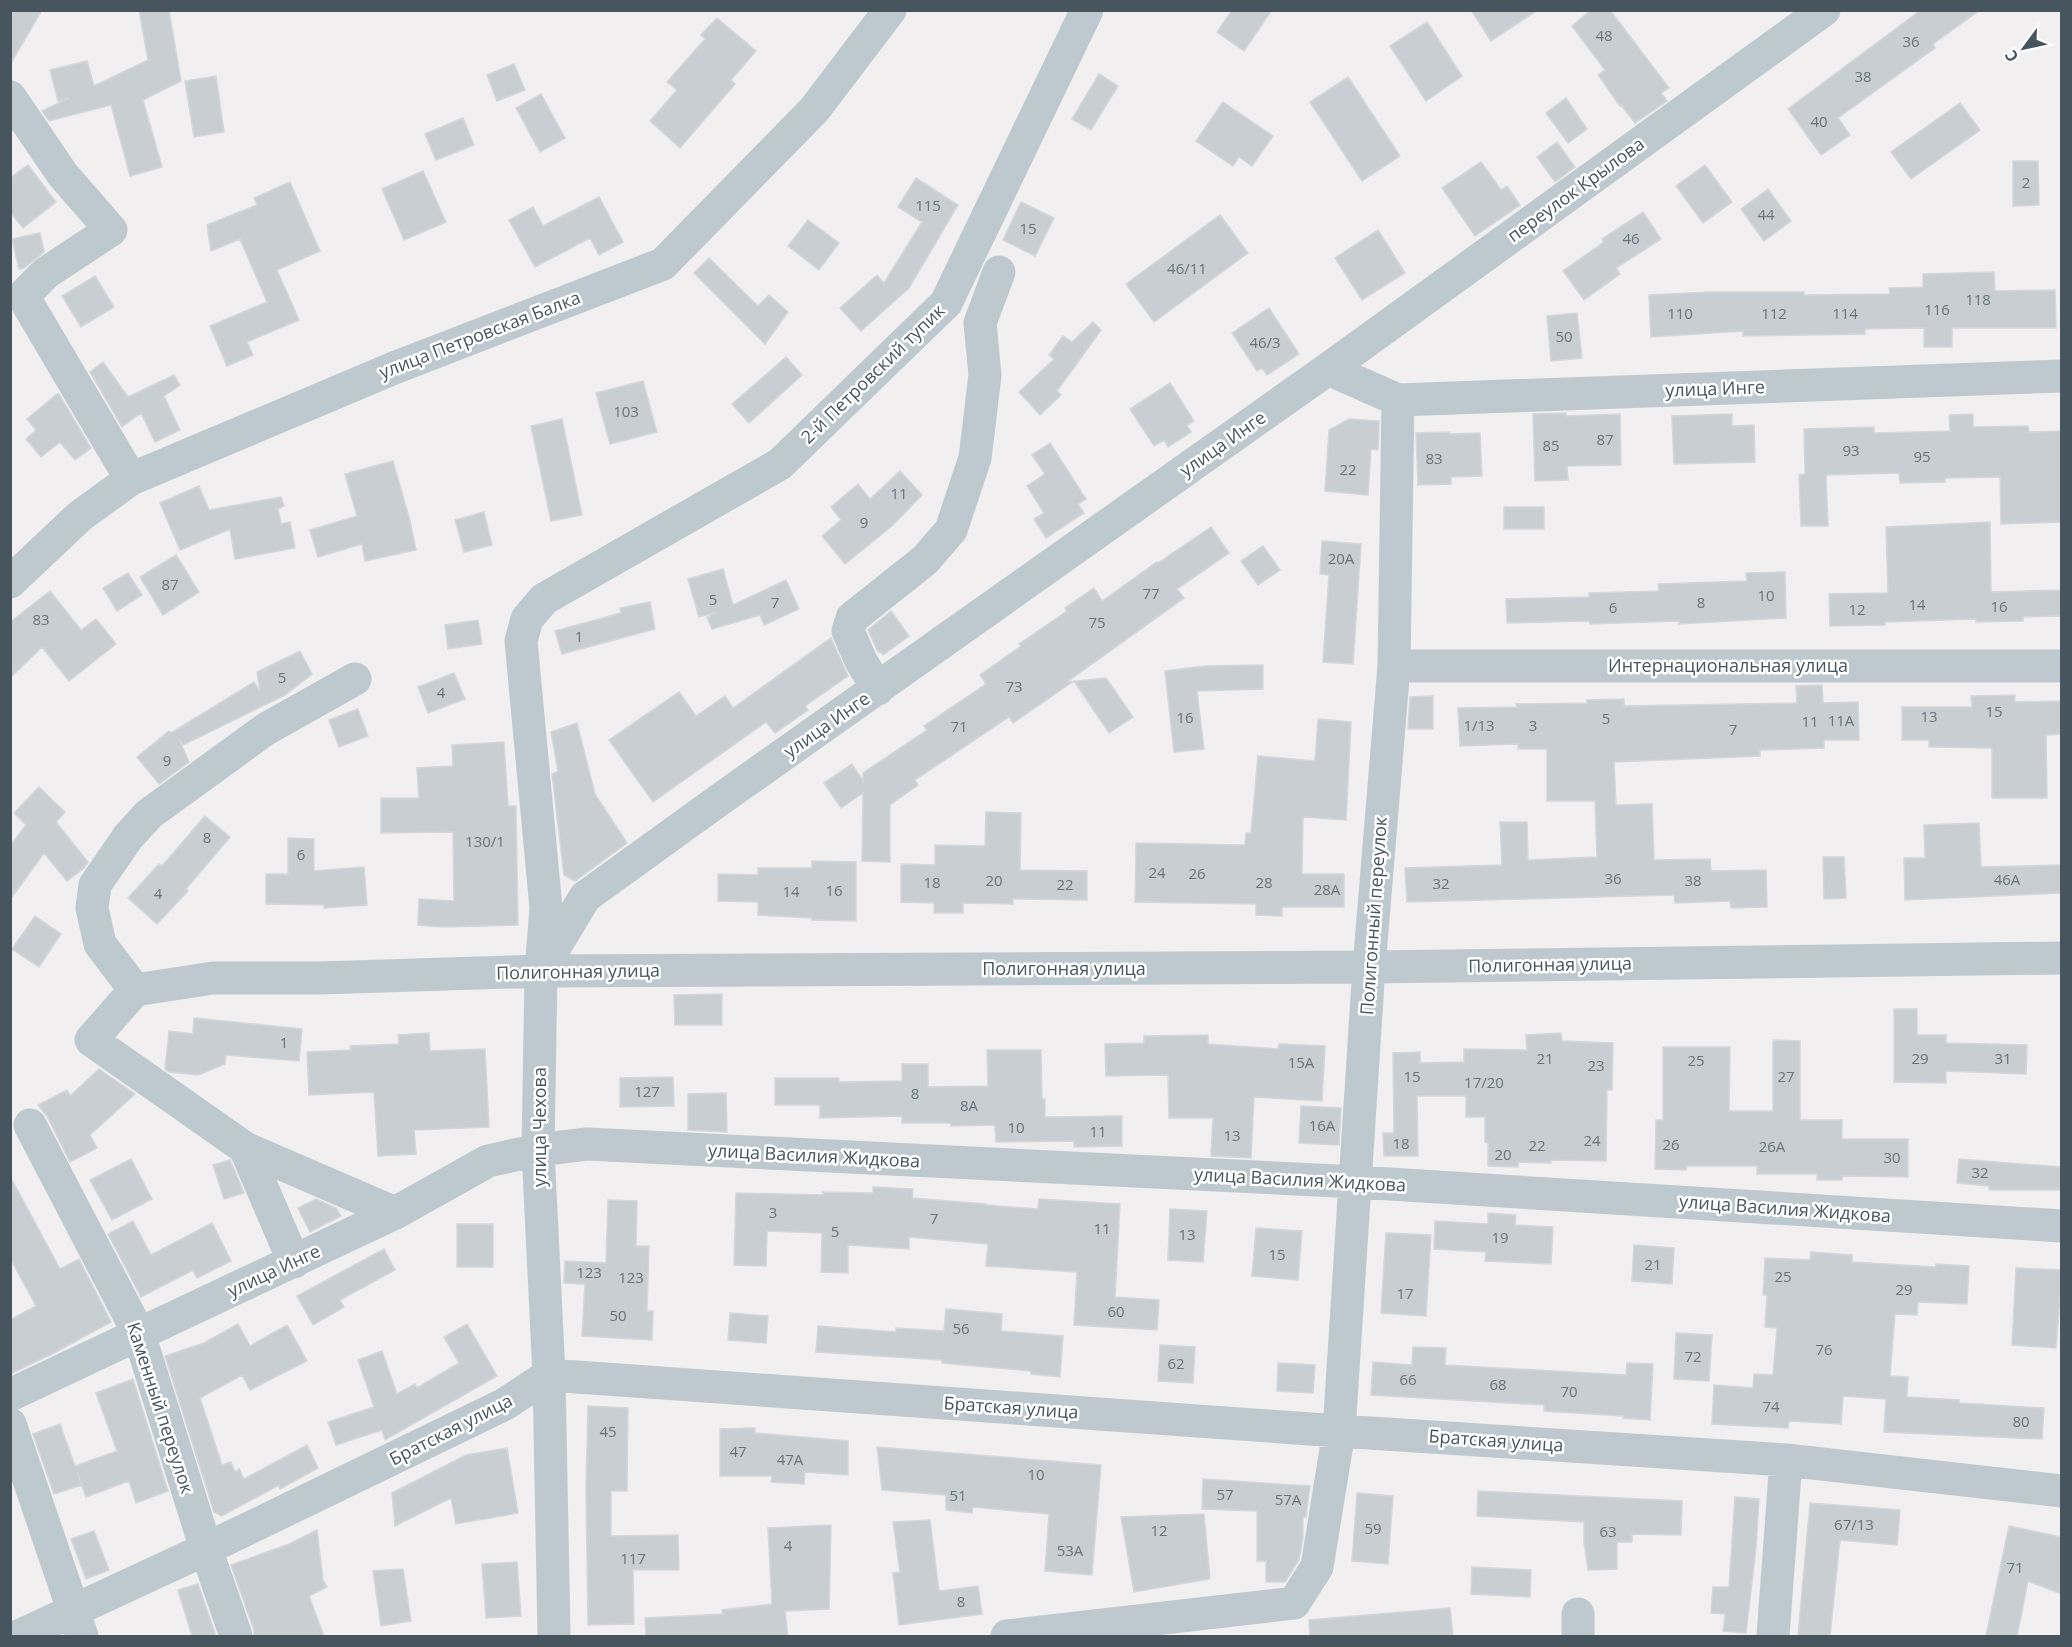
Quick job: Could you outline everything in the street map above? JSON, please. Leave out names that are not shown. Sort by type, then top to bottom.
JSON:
[{"type":"street","name":"улица Петровская Балка","points":[[10,582],[80,516],[131,479],[394,368],[663,264],[814,110],[890,10]]},
{"type":"street","name":"2-й Петровский тупик","points":[[527,619],[544,599],[780,464],[946,303],[1087,10]]},
{"type":"street","name":"переулок Крылова","points":[[1328,369],[1824,10]]},
{"type":"street","points":[[10,97],[63,175],[111,230],[46,273],[23,296],[131,479]]},
{"type":"street","points":[[878,689],[861,661],[848,631],[852,618],[925,560],[951,530],[975,458],[985,375],[980,323],[999,272]]},
{"type":"street","name":"улица Инге","points":[[541,971],[585,897],[1328,369],[1398,400],[2061,376]]},
{"type":"street","name":"Полигонный переулок","points":[[1088,1632],[1294,1603],[1317,1567],[1339,1431],[1370,967],[1394,666],[1398,400]]},
{"type":"street","name":"улица Чехова","points":[[527,619],[521,641],[546,908],[541,971],[538,1150],[549,1375],[554,1636]]},
{"type":"street","name":"Интернациональная улица","points":[[1394,666],[2061,666]]},
{"type":"street","points":[[355,679],[266,729],[149,814],[122,847],[95,885],[92,908],[100,944],[135,990],[91,1040],[245,1148],[395,1213]]},
{"type":"street","name":"Полигонная улица","points":[[135,990],[213,978],[320,978],[541,971],[1370,967],[2061,958]]},
{"type":"street","name":"Каменный переулок","points":[[30,1125],[139,1334],[206,1549],[236,1636]]},
{"type":"street","name":"улица Василия Жидкова","points":[[538,1150],[599,1145],[1357,1182],[2061,1226]]},
{"type":"street","points":[[245,1148],[294,1262]]},
{"type":"street","name":"улица Инге","points":[[10,1395],[395,1213],[488,1161],[538,1150]]},
{"type":"street","name":"Братская улица","points":[[20,1636],[78,1624],[206,1549],[506,1404],[549,1375],[1786,1460],[2061,1491]]},
{"type":"street","points":[[10,1424],[78,1624]]},
{"type":"street","points":[[1773,1636],[1786,1460]]},
{"type":"street","points":[[1007,1636],[1088,1632]]},
{"type":"building","points":[[10,10],[42,10],[10,65]]},
{"type":"building","points":[[139,10],[169,10],[181,81],[143,100],[162,167],[130,176],[111,105],[49,121],[42,111],[69,98],[58,101],[50,70],[87,61],[94,86],[148,60]]},
{"type":"building","points":[[1232,10],[1272,10],[1244,51],[1217,32]]},
{"type":"building","points":[[1471,10],[1538,10],[1491,41]]},
{"type":"building","points":[[1591,10],[1610,10],[1669,88],[1661,93],[1667,101],[1635,123],[1598,75],[1605,70],[1572,26]]},
{"type":"building","points":[[1921,10],[1980,10],[1933,44],[1935,48],[1838,118],[1850,135],[1821,155],[1788,109]]},
{"type":"building","points":[[717,18],[756,51],[731,80],[735,84],[680,148],[650,121],[677,90],[667,82],[705,39],[701,35]]},
{"type":"building","points":[[1427,22],[1462,76],[1426,101],[1390,46]]},
{"type":"building","points":[[514,64],[525,90],[497,101],[487,75]]},
{"type":"building","points":[[1099,74],[1118,86],[1091,130],[1072,119]]},
{"type":"building","points":[[216,76],[224,132],[194,137],[185,81]]},
{"type":"building","points":[[1348,77],[1400,156],[1362,181],[1310,102]]},
{"type":"building","points":[[541,94],[565,138],[540,152],[516,108]]},
{"type":"building","points":[[1566,98],[1587,129],[1568,143],[1546,113]]},
{"type":"building","points":[[1223,102],[1273,136],[1252,166],[1239,157],[1233,166],[1196,141]]},
{"type":"building","points":[[1960,103],[1980,130],[1911,179],[1891,152]]},
{"type":"building","points":[[463,118],[474,145],[436,160],[425,134]]},
{"type":"building","points":[[1557,142],[1575,167],[1555,182],[1537,157]]},
{"type":"building","points":[[2013,161],[2038,161],[2039,205],[2013,206]]},
{"type":"building","points":[[1481,162],[1501,190],[1507,186],[1520,205],[1475,236],[1442,188]]},
{"type":"building","points":[[28,165],[56,202],[23,228],[10,212],[10,178]]},
{"type":"building","points":[[1705,165],[1732,202],[1703,223],[1676,186]]},
{"type":"building","points":[[423,171],[446,222],[404,240],[382,189]]},
{"type":"building","points":[[916,178],[958,205],[909,288],[861,331],[840,308],[877,275],[884,283],[922,222],[898,207]]},
{"type":"building","points":[[290,182],[320,251],[277,270],[299,320],[247,342],[253,355],[227,366],[210,326],[267,302],[240,239],[211,251],[207,225],[257,205],[254,198]]},
{"type":"building","points":[[1768,189],[1791,221],[1764,241],[1741,209]]},
{"type":"building","points":[[599,197],[623,242],[599,255],[590,238],[535,267],[509,220],[533,207],[543,226]]},
{"type":"building","points":[[1021,202],[1054,218],[1035,256],[1003,240]]},
{"type":"building","points":[[1643,212],[1661,239],[1616,268],[1620,274],[1584,300],[1563,271],[1604,242],[1602,239]]},
{"type":"building","points":[[1220,215],[1248,253],[1154,322],[1126,284]]},
{"type":"building","points":[[808,220],[839,243],[819,270],[788,246]]},
{"type":"building","points":[[1378,230],[1405,273],[1362,300],[1335,258]]},
{"type":"building","points":[[40,233],[44,252],[24,268],[19,269],[12,239]]},
{"type":"building","points":[[709,258],[758,306],[769,295],[788,312],[765,344],[694,273]]},
{"type":"building","points":[[1994,272],[1995,291],[2055,290],[2056,328],[1952,328],[1952,347],[1924,347],[1924,328],[1865,329],[1865,334],[1743,336],[1743,331],[1651,337],[1649,295],[1710,292],[1804,292],[1804,295],[1890,294],[1889,288],[1923,287],[1923,274]]},
{"type":"building","points":[[95,276],[114,307],[81,327],[62,296]]},
{"type":"building","points":[[1269,308],[1299,354],[1267,375],[1262,368],[1257,371],[1232,333]]},
{"type":"building","points":[[1577,313],[1582,358],[1551,361],[1547,316]]},
{"type":"building","points":[[1093,322],[1101,330],[1057,391],[1061,395],[1040,415],[1019,392],[1054,359],[1049,355],[1063,336],[1072,342]]},
{"type":"building","points":[[786,357],[802,375],[749,423],[732,404]]},
{"type":"building","points":[[103,362],[128,397],[174,375],[180,385],[164,396],[180,430],[155,442],[141,413],[122,427],[90,372]]},
{"type":"building","points":[[643,381],[657,432],[610,444],[596,393]]},
{"type":"building","points":[[1170,383],[1194,421],[1187,425],[1191,432],[1168,447],[1164,440],[1154,446],[1130,409]]},
{"type":"building","points":[[57,394],[91,448],[75,460],[60,442],[41,457],[26,439],[36,430],[27,419]]},
{"type":"building","points":[[1566,413],[1566,416],[1620,414],[1621,465],[1567,466],[1568,480],[1535,481],[1533,414]]},
{"type":"building","points":[[1732,414],[1732,426],[1754,425],[1755,462],[1674,464],[1672,416]]},
{"type":"building","points":[[1973,414],[1973,427],[2028,426],[2029,432],[2061,431],[2061,522],[2001,524],[2000,477],[1945,478],[1945,482],[1900,483],[1899,473],[1826,475],[1828,526],[1801,526],[1799,475],[1805,474],[1804,429],[1874,427],[1874,433],[1950,431],[1949,415]]},
{"type":"building","points":[[562,419],[582,515],[551,521],[531,426]]},
{"type":"building","points":[[1349,419],[1379,421],[1378,450],[1371,449],[1368,495],[1325,491],[1329,430]]},
{"type":"building","points":[[1449,432],[1450,434],[1480,433],[1482,476],[1451,477],[1451,484],[1418,485],[1416,433]]},
{"type":"building","points":[[1050,443],[1086,499],[1078,504],[1084,513],[1046,538],[1034,519],[1044,513],[1027,486],[1045,474],[1032,455]]},
{"type":"building","points":[[393,461],[416,550],[365,561],[362,544],[318,557],[310,530],[357,516],[345,474]]},
{"type":"building","points":[[900,471],[922,495],[892,526],[845,564],[822,536],[841,520],[831,507],[858,484],[870,499]]},
{"type":"building","points":[[199,486],[209,510],[281,497],[284,506],[278,509],[281,524],[290,522],[295,548],[235,559],[230,529],[180,550],[160,503]]},
{"type":"building","points":[[1504,507],[1544,507],[1544,529],[1504,529]]},
{"type":"building","points":[[484,512],[492,545],[464,552],[455,520]]},
{"type":"building","points":[[1990,522],[1991,592],[2061,590],[2061,616],[2023,617],[2023,621],[1976,622],[1976,619],[1830,626],[1829,594],[1888,593],[1886,527]]},
{"type":"building","points":[[1211,527],[1229,553],[1177,589],[1184,598],[1067,682],[1074,681],[1013,723],[1009,717],[915,780],[918,785],[890,805],[890,862],[862,861],[863,793],[841,808],[824,783],[852,764],[863,781],[863,773],[927,730],[924,726],[986,684],[980,675],[1021,646],[1019,644],[1067,611],[1065,608],[1094,588],[1102,601]]},
{"type":"building","points":[[1322,541],[1361,544],[1353,664],[1323,662],[1329,575],[1320,574]]},
{"type":"building","points":[[1263,546],[1280,570],[1258,585],[1241,561]]},
{"type":"building","points":[[176,555],[199,592],[163,615],[140,577]]},
{"type":"building","points":[[723,569],[733,605],[786,580],[799,609],[764,625],[760,615],[712,629],[707,617],[717,612],[699,617],[688,579]]},
{"type":"building","points":[[1785,572],[1786,618],[1679,624],[1679,621],[1590,624],[1589,621],[1507,623],[1506,599],[1589,597],[1589,593],[1659,591],[1658,584],[1747,581],[1746,573]]},
{"type":"building","points":[[128,573],[142,595],[117,611],[103,588]]},
{"type":"building","points":[[50,591],[81,630],[96,619],[116,644],[69,681],[42,647],[10,678],[10,622]]},
{"type":"building","points":[[650,602],[655,629],[562,654],[555,631],[621,613],[620,608]]},
{"type":"building","points":[[891,611],[909,636],[883,655],[878,652],[868,630]]},
{"type":"building","points":[[478,620],[482,644],[448,649],[445,625]]},
{"type":"building","points":[[831,638],[848,676],[805,706],[808,710],[775,733],[766,722],[653,802],[609,740],[679,692],[696,716],[725,696],[733,708]]},
{"type":"building","points":[[300,651],[312,674],[285,695],[183,745],[179,739],[189,762],[159,784],[137,757],[169,731],[171,733],[254,682],[260,691],[257,672]]},
{"type":"building","points":[[1263,665],[1263,689],[1197,691],[1204,749],[1174,752],[1165,671],[1206,666]]},
{"type":"building","points":[[454,673],[465,699],[428,713],[418,687]]},
{"type":"building","points":[[1106,678],[1133,717],[1109,733],[1074,681]]},
{"type":"building","points":[[1822,685],[1823,703],[1858,702],[1859,740],[1824,740],[1824,748],[1760,750],[1760,756],[1614,762],[1616,805],[1652,804],[1654,860],[1710,859],[1711,871],[1766,870],[1767,907],[1731,908],[1730,901],[1675,903],[1674,895],[1407,902],[1405,868],[1502,865],[1500,822],[1527,822],[1528,860],[1597,857],[1595,801],[1547,801],[1547,749],[1518,749],[1518,744],[1460,746],[1458,708],[1517,707],[1516,704],[1587,703],[1587,700],[1624,699],[1624,706],[1797,703],[1796,686]]},
{"type":"building","points":[[2015,695],[2015,702],[2061,701],[2061,734],[2046,735],[2047,798],[1992,798],[1992,748],[1929,747],[1929,740],[1902,740],[1902,707],[1972,707],[1971,696]]},
{"type":"building","points":[[1433,696],[1433,729],[1408,729],[1410,697]]},
{"type":"building","points":[[358,709],[368,736],[339,747],[329,720]]},
{"type":"building","points":[[1318,719],[1351,722],[1346,820],[1303,817],[1302,874],[1344,874],[1344,907],[1282,907],[1282,916],[1256,915],[1256,904],[1135,902],[1136,843],[1245,845],[1246,833],[1251,833],[1258,756],[1315,761]]},
{"type":"building","points":[[577,723],[595,794],[627,843],[575,881],[564,875],[552,774],[558,771],[551,732]]},
{"type":"building","points":[[504,742],[508,806],[516,806],[518,925],[442,927],[418,925],[419,899],[454,901],[453,832],[381,833],[381,798],[419,798],[417,768],[453,766],[452,745]]},
{"type":"building","points":[[39,787],[65,812],[56,822],[88,862],[67,881],[44,853],[10,900],[10,846],[26,825],[14,813]]},
{"type":"building","points":[[986,812],[1021,813],[1020,870],[1087,871],[1087,900],[1013,899],[1013,904],[963,903],[963,913],[934,913],[934,903],[901,902],[901,864],[935,865],[935,845],[985,846]]},
{"type":"building","points":[[205,816],[230,837],[186,889],[188,891],[157,924],[128,898],[159,864],[162,866]]},
{"type":"building","points":[[1979,823],[1981,867],[2061,865],[2061,893],[1905,900],[1904,858],[1925,858],[1924,825]]},
{"type":"building","points":[[288,838],[314,839],[314,871],[364,867],[367,905],[324,908],[324,905],[266,904],[266,874],[288,874]]},
{"type":"building","points":[[1823,857],[1844,857],[1846,898],[1824,899]]},
{"type":"building","points":[[812,861],[856,862],[856,921],[758,915],[758,902],[718,901],[718,874],[758,875],[758,868],[812,868]]},
{"type":"building","points":[[35,916],[61,934],[39,967],[12,949]]},
{"type":"building","points":[[722,994],[722,1025],[675,1025],[674,995]]},
{"type":"building","points":[[1894,1009],[1917,1009],[1917,1035],[1946,1035],[1946,1043],[2027,1045],[2026,1074],[1946,1071],[1946,1083],[1894,1082]]},
{"type":"building","points":[[194,1018],[302,1029],[299,1061],[226,1055],[225,1064],[198,1075],[169,1072],[165,1069],[169,1031],[193,1034]]},
{"type":"building","points":[[429,1033],[430,1051],[485,1049],[489,1127],[414,1130],[416,1154],[378,1156],[374,1092],[309,1095],[307,1052],[351,1050],[350,1046],[399,1044],[398,1035]]},
{"type":"building","points":[[1561,1033],[1562,1041],[1613,1043],[1612,1090],[1607,1090],[1606,1161],[1551,1160],[1551,1163],[1518,1162],[1518,1167],[1488,1166],[1485,1117],[1466,1117],[1466,1096],[1417,1096],[1418,1156],[1384,1156],[1383,1133],[1394,1133],[1393,1053],[1420,1052],[1420,1063],[1464,1062],[1464,1049],[1527,1050],[1526,1035]]},
{"type":"building","points":[[1208,1035],[1208,1044],[1278,1049],[1279,1044],[1325,1046],[1322,1101],[1254,1097],[1251,1158],[1211,1156],[1213,1118],[1169,1118],[1168,1075],[1106,1076],[1105,1044],[1144,1043],[1144,1036]]},
{"type":"building","points":[[1773,1040],[1800,1041],[1800,1120],[1842,1120],[1842,1139],[1908,1139],[1908,1177],[1842,1176],[1842,1180],[1817,1180],[1817,1174],[1757,1174],[1757,1166],[1687,1166],[1686,1170],[1655,1169],[1656,1120],[1663,1120],[1663,1047],[1730,1047],[1729,1111],[1773,1111]]},
{"type":"building","points":[[987,1050],[1041,1050],[1042,1099],[1045,1099],[1045,1117],[1122,1116],[1122,1146],[1074,1147],[1074,1141],[996,1142],[995,1125],[951,1126],[951,1123],[902,1123],[902,1116],[820,1118],[820,1105],[775,1105],[775,1078],[839,1078],[839,1082],[902,1081],[902,1064],[928,1064],[928,1087],[988,1086]]},
{"type":"building","points":[[99,1069],[135,1094],[90,1135],[97,1148],[70,1162],[47,1116],[38,1105],[67,1090],[70,1096]]},
{"type":"building","points":[[673,1077],[674,1106],[620,1107],[620,1078]]},
{"type":"building","points":[[726,1093],[727,1132],[688,1130],[688,1094]]},
{"type":"building","points":[[1301,1106],[1341,1108],[1339,1145],[1299,1143]]},
{"type":"building","points":[[131,1159],[152,1199],[112,1220],[90,1180]]},
{"type":"building","points":[[1959,1159],[2061,1167],[2061,1190],[1989,1190],[1989,1186],[1957,1183]]},
{"type":"building","points":[[230,1160],[244,1193],[224,1199],[213,1165]]},
{"type":"building","points":[[10,1176],[60,1269],[79,1259],[111,1322],[10,1374],[10,1320],[36,1306],[10,1258]]},
{"type":"building","points":[[873,1187],[913,1189],[912,1198],[1038,1209],[1039,1199],[1120,1204],[1115,1297],[1159,1300],[1157,1330],[1074,1325],[1077,1272],[986,1266],[988,1244],[909,1237],[909,1249],[848,1245],[848,1273],[821,1272],[822,1233],[767,1231],[766,1266],[734,1265],[736,1193],[823,1195],[823,1192],[873,1193]]},
{"type":"building","points":[[316,1199],[336,1208],[341,1216],[310,1232],[298,1208]]},
{"type":"building","points":[[608,1200],[637,1201],[636,1246],[649,1246],[647,1311],[653,1311],[652,1340],[582,1336],[585,1284],[564,1283],[565,1261],[606,1263]]},
{"type":"building","points":[[1170,1209],[1207,1211],[1203,1262],[1168,1260]]},
{"type":"building","points":[[1488,1213],[1516,1215],[1515,1225],[1553,1227],[1551,1264],[1485,1261],[1486,1252],[1434,1249],[1435,1221],[1488,1224]]},
{"type":"building","points":[[133,1221],[151,1255],[212,1223],[231,1261],[197,1278],[193,1270],[141,1297],[108,1234]]},
{"type":"building","points":[[457,1224],[493,1224],[493,1267],[457,1267]]},
{"type":"building","points":[[1256,1228],[1302,1231],[1298,1280],[1252,1276]]},
{"type":"building","points":[[1386,1233],[1431,1235],[1426,1316],[1381,1313]]},
{"type":"building","points":[[1634,1245],[1674,1248],[1672,1284],[1632,1281]]},
{"type":"building","points":[[384,1249],[395,1270],[340,1300],[344,1307],[313,1325],[297,1296]]},
{"type":"building","points":[[1811,1252],[1852,1255],[1852,1262],[1936,1267],[1936,1264],[1969,1266],[1967,1304],[1918,1302],[1917,1315],[1895,1314],[1890,1376],[1908,1377],[1907,1397],[1959,1400],[1959,1403],[2044,1408],[2042,1439],[1884,1432],[1886,1399],[1843,1396],[1841,1424],[1789,1421],[1788,1428],[1712,1424],[1714,1385],[1753,1388],[1754,1374],[1773,1375],[1777,1328],[1765,1327],[1767,1295],[1763,1295],[1765,1258],[1810,1260]]},
{"type":"building","points":[[2016,1268],[2061,1270],[2056,1348],[2012,1345]]},
{"type":"building","points":[[946,1309],[1002,1314],[1001,1331],[1063,1336],[1060,1377],[1031,1374],[1031,1371],[942,1363],[942,1360],[816,1352],[818,1326],[896,1332],[896,1328],[944,1331]]},
{"type":"building","points":[[730,1313],[768,1316],[766,1343],[728,1340]]},
{"type":"building","points":[[238,1324],[250,1346],[287,1325],[307,1361],[250,1390],[242,1375],[200,1398],[222,1465],[231,1462],[235,1472],[239,1469],[244,1479],[307,1445],[318,1468],[280,1489],[279,1485],[222,1516],[214,1512],[165,1356],[204,1343]]},
{"type":"building","points":[[467,1324],[497,1376],[385,1440],[382,1430],[336,1445],[328,1422],[374,1407],[358,1360],[382,1351],[397,1394],[415,1384],[417,1388],[459,1363],[444,1337]]},
{"type":"building","points":[[1676,1333],[1712,1335],[1709,1381],[1674,1379]]},
{"type":"building","points":[[1160,1345],[1195,1347],[1193,1383],[1158,1381]]},
{"type":"building","points":[[1413,1347],[1446,1348],[1445,1365],[1626,1375],[1627,1363],[1653,1364],[1650,1420],[1544,1411],[1544,1405],[1371,1395],[1373,1362],[1412,1365]]},
{"type":"building","points":[[1278,1363],[1315,1365],[1313,1393],[1277,1391]]},
{"type":"building","points":[[133,1379],[168,1491],[136,1503],[129,1481],[86,1497],[82,1485],[54,1494],[33,1434],[60,1424],[75,1466],[117,1451],[96,1393]]},
{"type":"building","points":[[588,1406],[628,1408],[627,1491],[611,1491],[611,1536],[678,1535],[679,1570],[633,1570],[634,1624],[588,1625],[586,1490]]},
{"type":"building","points":[[755,1428],[755,1433],[848,1441],[848,1475],[805,1472],[804,1484],[771,1482],[772,1476],[720,1476],[720,1429]]},
{"type":"building","points":[[877,1447],[1101,1465],[1092,1575],[1045,1571],[1049,1514],[973,1507],[972,1513],[946,1510],[946,1495],[882,1490]]},
{"type":"building","points":[[507,1448],[518,1513],[456,1524],[451,1498],[395,1526],[392,1493],[466,1455]]},
{"type":"building","points":[[1203,1479],[1310,1486],[1306,1517],[1303,1517],[1303,1537],[1299,1560],[1285,1582],[1266,1582],[1266,1561],[1257,1561],[1257,1511],[1202,1509]]},
{"type":"building","points":[[1478,1491],[1682,1501],[1681,1535],[1632,1534],[1632,1542],[1617,1542],[1617,1569],[1588,1570],[1584,1522],[1477,1516]]},
{"type":"building","points":[[1357,1493],[1393,1496],[1388,1564],[1352,1561]]},
{"type":"building","points":[[1735,1497],[1759,1499],[1746,1633],[1723,1631],[1725,1614],[1711,1613],[1713,1587],[1729,1587]]},
{"type":"building","points":[[1810,1503],[1900,1510],[1897,1545],[1840,1540],[1830,1636],[1798,1636]]},
{"type":"building","points":[[1204,1514],[1210,1579],[1134,1592],[1121,1517]]},
{"type":"building","points":[[930,1520],[939,1591],[978,1586],[982,1614],[899,1625],[893,1573],[900,1572],[893,1522]]},
{"type":"building","points":[[831,1525],[829,1609],[785,1611],[788,1636],[646,1636],[645,1618],[723,1614],[722,1610],[772,1604],[768,1528]]},
{"type":"building","points":[[2009,1526],[2061,1537],[2061,1594],[2028,1581],[2017,1636],[1986,1636]]},
{"type":"building","points":[[317,1530],[323,1580],[327,1587],[309,1596],[324,1636],[254,1636],[254,1630],[231,1565],[289,1544]]},
{"type":"building","points":[[94,1531],[109,1570],[86,1579],[71,1539]]},
{"type":"building","points":[[517,1562],[521,1616],[486,1618],[482,1564]]},
{"type":"building","points":[[1472,1567],[1531,1570],[1530,1597],[1471,1594]]},
{"type":"building","points":[[403,1569],[411,1621],[381,1626],[373,1571]]},
{"type":"building","points":[[198,1584],[216,1636],[192,1636],[178,1590]]},
{"type":"building","points":[[1450,1608],[1453,1636],[1310,1636],[1309,1620]]}]
